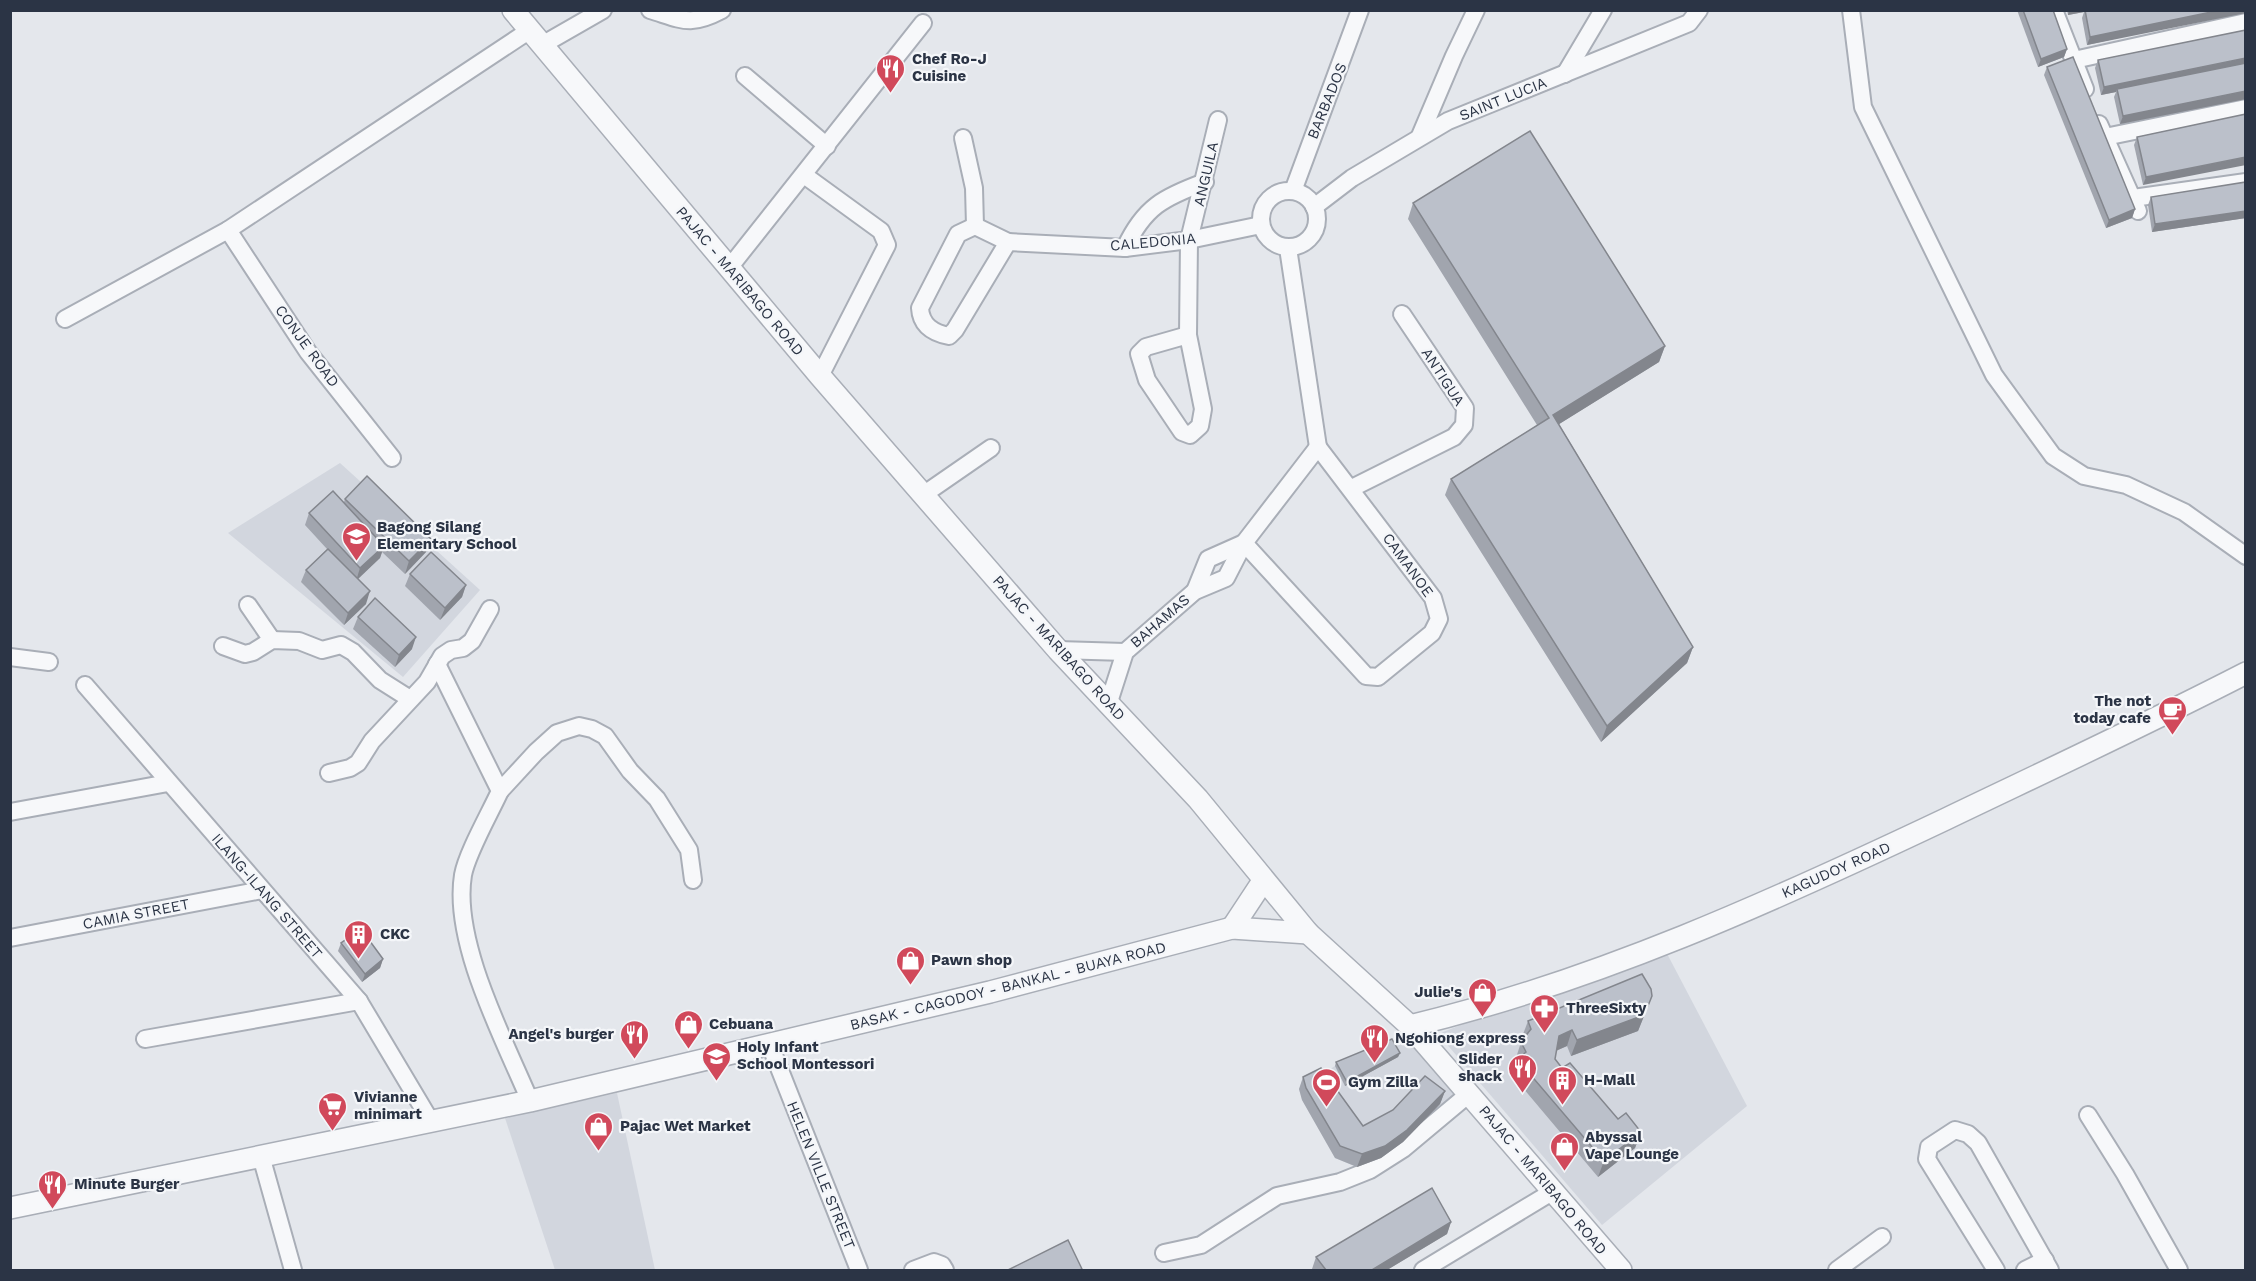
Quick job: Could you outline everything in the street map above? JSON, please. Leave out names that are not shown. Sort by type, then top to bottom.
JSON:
[{"type":"street","name":"PAJAC - MARIBAGO ROAD","points":[[513,10],[820,376],[1058,650],[1198,799],[1308,933],[1410,1026],[1621,1270]]},
{"type":"street","points":[[65,319],[228,230],[372,137],[536,38],[603,10]]},
{"type":"street","points":[[650,10],[692,22],[704,20],[722,10]]},
{"type":"street","name":"BARBADOS","points":[[1293,191],[1360,10]]},
{"type":"street","points":[[1420,136],[1476,10]]},
{"type":"street","points":[[1565,74],[1603,10]]},
{"type":"street","name":"SAINT LUCIA","points":[[1314,207],[1352,178],[1420,136],[1473,110],[1689,23],[1699,10]]},
{"type":"street","points":[[1851,10],[1863,107],[1994,375],[2053,456],[2084,476],[2126,485],[2184,512],[2246,556]]},
{"type":"street","points":[[2054,10],[2105,137],[2135,204],[2246,182]]},
{"type":"street","points":[[2074,60],[2246,22]]},
{"type":"street","points":[[729,268],[923,23]]},
{"type":"street","points":[[745,76],[827,146]]},
{"type":"street","points":[[2105,137],[2246,108]]},
{"type":"street","name":"ANGUILA","points":[[1188,335],[1146,346],[1139,354],[1147,380],[1182,432],[1190,435],[1200,426],[1203,409],[1188,335],[1189,240],[1205,182],[1218,120]]},
{"type":"street","points":[[963,138],[974,188],[975,226]]},
{"type":"street","points":[[804,175],[881,231],[887,245],[820,376]]},
{"type":"street","points":[[1125,248],[1137,223],[1169,196],[1205,182]]},
{"type":"street","points":[[1293,191],[1307,198],[1314,207],[1317,224],[1313,235],[1299,246],[1288,248],[1270,241],[1261,225],[1261,215],[1267,202],[1278,193],[1293,191]]},
{"type":"street","name":"CALEDONIA","points":[[1008,242],[1125,248],[1189,240],[1261,225]]},
{"type":"street","points":[[975,226],[1008,242],[955,330],[950,336],[936,333],[926,325],[920,308],[958,234],[975,226]]},
{"type":"street","name":"CONJE ROAD","points":[[228,230],[308,352],[392,458]]},
{"type":"street","points":[[1244,543],[1318,447],[1288,248]]},
{"type":"street","name":"ANTIGUA","points":[[1352,488],[1454,437],[1464,425],[1465,408],[1402,314]]},
{"type":"street","name":"CAMANOE","points":[[1244,543],[1366,676],[1378,677],[1432,633],[1439,619],[1433,598],[1352,488],[1318,447]]},
{"type":"street","points":[[923,495],[991,448]]},
{"type":"street","name":"BAHAMAS","points":[[1108,702],[1125,652],[1195,591],[1226,578],[1244,543]]},
{"type":"street","name":"BAHAMAS","points":[[1195,591],[1208,559],[1244,543]]},
{"type":"street","points":[[248,605],[272,640]]},
{"type":"street","points":[[329,773],[350,768],[358,763],[372,741],[427,682],[437,664],[451,650],[464,648],[472,641],[490,609]]},
{"type":"street","points":[[223,646],[245,654],[253,652],[272,640],[298,641],[322,650],[341,645],[353,652],[380,680],[410,699]]},
{"type":"street","name":"BAHAMAS","points":[[1058,650],[1125,652]]},
{"type":"street","points":[[10,657],[49,662]]},
{"type":"street","points":[[437,664],[500,791]]},
{"type":"street","name":"KAGUDOY ROAD","points":[[1410,1026],[1478,1010],[1633,956],[1823,877],[2161,717],[2246,672]]},
{"type":"street","name":"ILANG-ILANG STREET","points":[[85,685],[359,1000],[430,1120]]},
{"type":"street","points":[[530,1101],[472,960],[461,896],[463,872],[500,791],[536,752],[557,734],[579,726],[591,729],[605,736],[630,771],[657,799],[689,850],[693,880]]},
{"type":"street","points":[[10,812],[168,783]]},
{"type":"street","points":[[1232,928],[1263,881]]},
{"type":"street","name":"CAMIA STREET","points":[[10,938],[262,891]]},
{"type":"street","name":"BASAK - CAGODOY - BANKAL - BUAYA ROAD","points":[[10,1208],[530,1101],[990,992],[1232,928],[1308,933]]},
{"type":"street","points":[[145,1039],[359,1000]]},
{"type":"street","name":"HELEN VILLE STREET","points":[[770,1045],[859,1270]]},
{"type":"street","points":[[1164,1253],[1201,1245],[1277,1196],[1340,1182],[1370,1170],[1403,1149],[1470,1093]]},
{"type":"street","points":[[2088,1115],[2125,1174],[2179,1270]]},
{"type":"street","points":[[1996,1270],[1927,1159],[1929,1147],[1955,1130],[1968,1134],[1978,1143],[2048,1265],[2025,1270]]},
{"type":"street","points":[[261,1156],[293,1270]]},
{"type":"street","points":[[1423,1270],[1552,1192]]},
{"type":"street","points":[[1837,1270],[1882,1237]]},
{"type":"street","points":[[914,1270],[934,1262],[942,1265],[945,1270]]},
{"type":"shaded area","name":"Bagong Silang Elementary School","points":[[340,463],[480,590],[403,677],[228,533]]},
{"type":"shaded area","name":"H-Mall","points":[[1663,946],[1747,1106],[1602,1225],[1438,1034]]},
{"type":"shaded area","points":[[1406,1038],[1457,1097],[1403,1142],[1357,1167],[1335,1158],[1302,1100],[1299,1089],[1335,1066]]},
{"type":"shaded area","points":[[617,1093],[655,1270],[555,1270],[505,1118]]},
{"type":"building","points":[[2023,10],[2053,10],[2067,49],[2041,59]]},
{"type":"building","points":[[2085,10],[2221,10],[2090,37]]},
{"type":"building","points":[[2246,30],[2246,58],[2104,87],[2098,60]]},
{"type":"building","points":[[2073,57],[2135,209],[2109,220],[2047,67]]},
{"type":"building","points":[[2246,63],[2246,91],[2123,116],[2117,89]]},
{"type":"building","points":[[2246,114],[2246,157],[2146,177],[2137,137]]},
{"type":"building","points":[[1530,131],[1665,346],[1553,415],[1693,647],[1607,726],[1451,479],[1549,418],[1413,203]]},
{"type":"building","points":[[2246,182],[2246,211],[2155,224],[2151,197]]},
{"type":"building","points":[[367,476],[431,539],[409,561],[345,499]]},
{"type":"building","points":[[333,491],[384,546],[360,568],[309,513]]},
{"type":"building","points":[[328,549],[370,591],[348,613],[306,570]]},
{"type":"building","points":[[431,552],[466,585],[445,608],[410,574]]},
{"type":"building","points":[[375,598],[416,637],[399,655],[358,617]]},
{"type":"building","name":"CKC","points":[[361,929],[383,959],[365,974],[341,943]]},
{"type":"building","name":"H-Mall","points":[[1642,974],[1651,989],[1652,996],[1648,1006],[1641,1008],[1644,1015],[1577,1040],[1572,1030],[1559,1036],[1555,1059],[1562,1068],[1570,1063],[1618,1119],[1626,1113],[1641,1132],[1604,1161],[1517,1059],[1526,1052],[1521,1042],[1531,1029],[1528,1021]]},
{"type":"building","points":[[1392,1039],[1400,1053],[1347,1082],[1336,1062]]},
{"type":"building","points":[[1321,1068],[1363,1126],[1393,1110],[1425,1076],[1445,1091],[1407,1130],[1385,1146],[1362,1154],[1340,1146],[1306,1088],[1303,1077]]},
{"type":"building","points":[[1432,1188],[1451,1222],[1372,1270],[1326,1270],[1316,1257]]},
{"type":"building","points":[[1068,1240],[1082,1269],[1008,1270]]},
{"type":"place","name":"Chef Ro-J Cuisine","points":[[891,94]]},
{"type":"place","name":"Bagong Silang Elementary School","points":[[356,562]]},
{"type":"place","name":"The not today cafe","points":[[2172,736]]},
{"type":"place","name":"CKC","points":[[359,960]]},
{"type":"place","name":"Pawn shop","points":[[910,986]]},
{"type":"place","name":"Julie's","points":[[1483,1018]]},
{"type":"place","name":"ThreeSixty","points":[[1545,1034]]},
{"type":"place","name":"Cebuana","points":[[688,1050]]},
{"type":"place","name":"Angel's burger","points":[[635,1060]]},
{"type":"place","name":"Ngohiong express","points":[[1374,1064]]},
{"type":"place","name":"Holy Infant School Montessori","points":[[716,1082]]},
{"type":"place","name":"Slider shack","points":[[1523,1094]]},
{"type":"place","name":"H-Mall","points":[[1563,1106]]},
{"type":"place","name":"Gym Zilla","points":[[1327,1108]]},
{"type":"place","name":"Vivianne minimart","points":[[333,1132]]},
{"type":"place","name":"Pajac Wet Market","points":[[599,1152]]},
{"type":"place","name":"Abyssal Vape Lounge","points":[[1564,1172]]},
{"type":"place","name":"Minute Burger","points":[[53,1210]]}]
